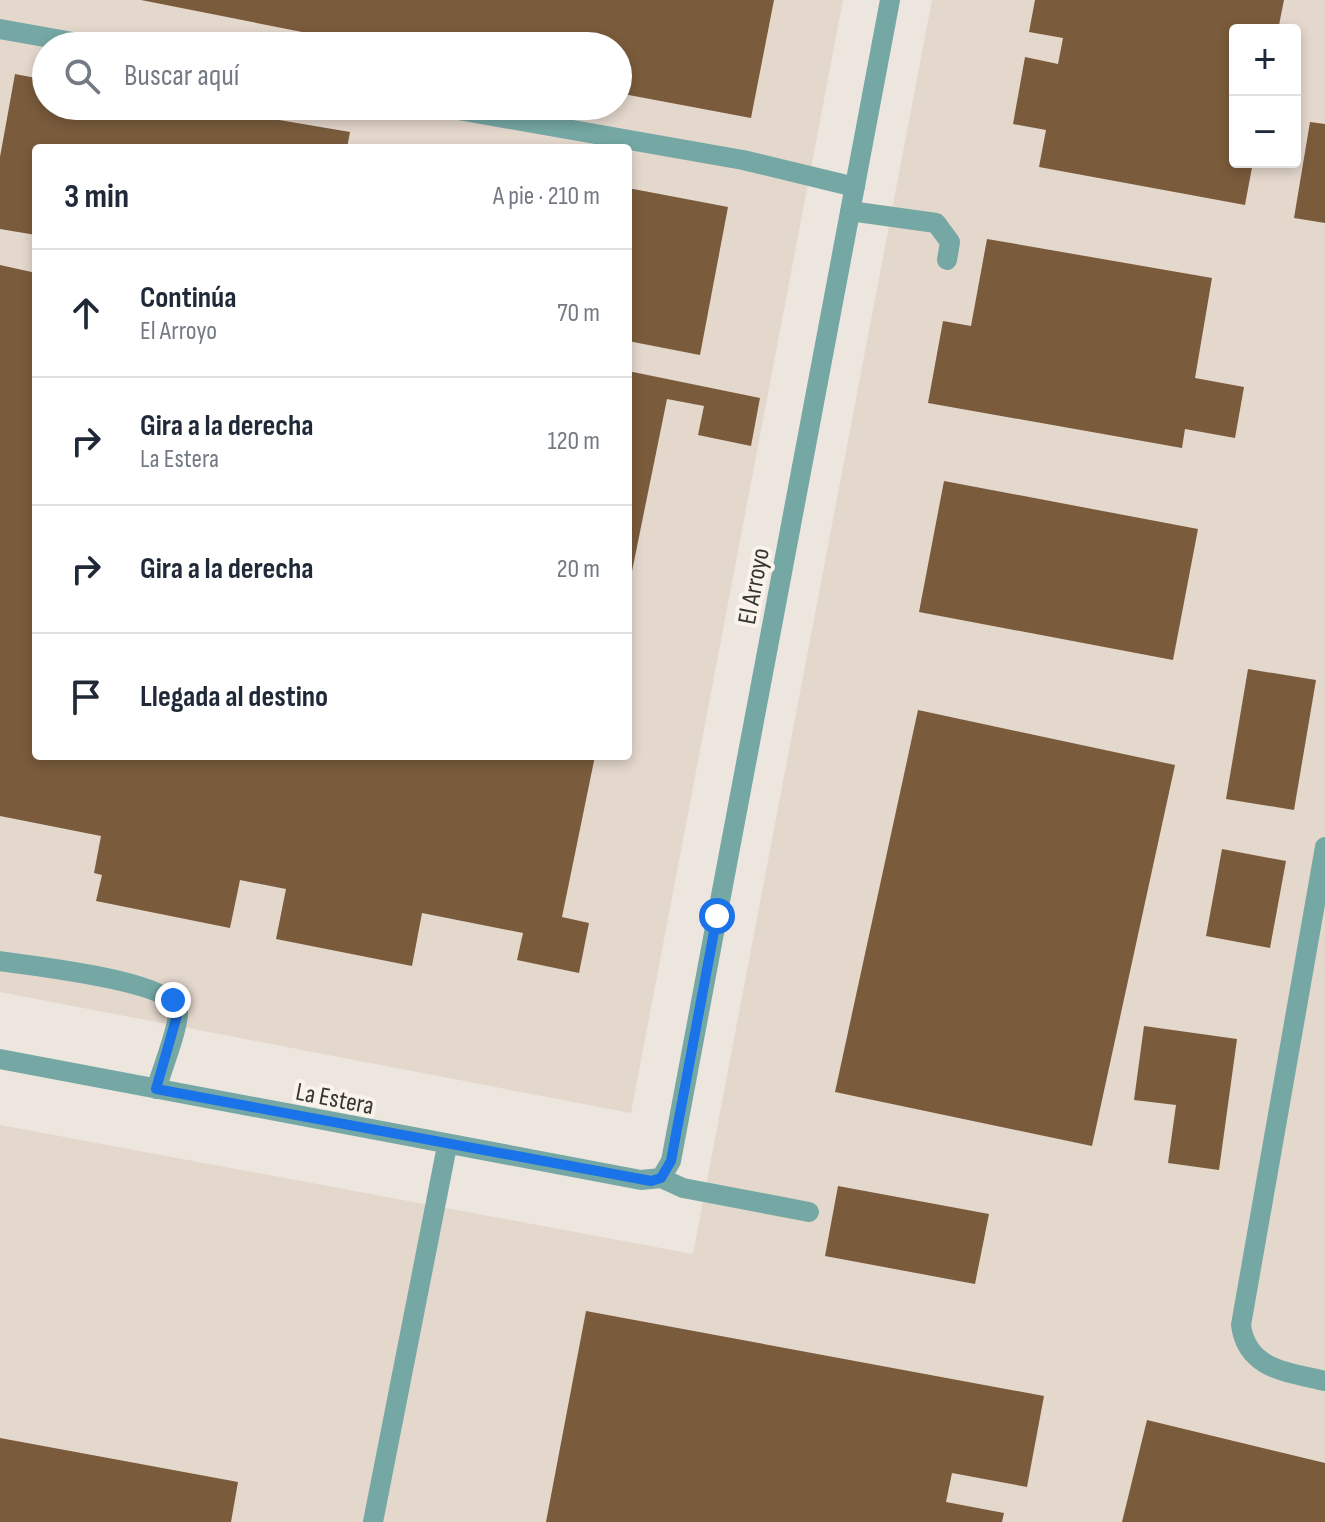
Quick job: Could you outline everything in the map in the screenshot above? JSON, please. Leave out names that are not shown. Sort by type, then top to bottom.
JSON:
[{"type":"street","name":"El Arroyo","points":[[661,1178],[671,1161],[890,0]]},
{"type":"street","points":[[0,29],[32,35]]},
{"type":"street","points":[[516,120],[743,160],[855,187]]},
{"type":"street","points":[[850,211],[936,223],[950,242],[947,260]]},
{"type":"street","points":[[1325,847],[1241,1325],[1246,1346],[1262,1363],[1325,1381]]},
{"type":"street","points":[[0,961],[149,986],[173,1000],[178,1012],[156,1089]]},
{"type":"street","name":"La Estera","points":[[0,1059],[447,1146],[641,1180],[661,1178],[683,1188],[809,1212]]},
{"type":"street","points":[[373,1522],[447,1146]]},
{"type":"shaded area","points":[[0,0],[843,0],[631,1113],[0,992]]},
{"type":"shaded area","points":[[932,0],[1325,0],[1325,1522],[0,1522],[0,1125],[693,1254]]},
{"type":"building","points":[[141,0],[774,0],[751,118],[632,96],[632,32],[302,32]]},
{"type":"building","points":[[1035,0],[1284,0],[1279,24],[1229,24],[1229,168],[1252,168],[1245,205],[1039,167],[1046,130],[1013,124],[1025,57],[1058,64],[1063,38],[1029,32]]},
{"type":"building","points":[[15,74],[32,77],[32,120],[279,120],[350,132],[348,144],[32,144],[32,234],[0,229],[0,157]]},
{"type":"building","points":[[1310,122],[1325,124],[1325,223],[1294,218]]},
{"type":"building","points":[[632,189],[728,207],[700,355],[632,342]]},
{"type":"building","points":[[987,239],[1212,278],[1195,378],[1244,387],[1235,438],[1185,429],[1182,448],[928,403],[943,321],[971,326]]},
{"type":"building","points":[[0,265],[32,272],[32,760],[594,760],[562,917],[589,923],[579,973],[517,960],[523,933],[422,913],[412,966],[276,939],[286,889],[240,880],[230,928],[96,901],[102,875],[94,873],[101,836],[0,816]]},
{"type":"building","points":[[632,372],[760,398],[751,446],[698,435],[704,406],[667,399],[632,571]]},
{"type":"building","points":[[944,481],[1198,529],[1173,660],[919,612]]},
{"type":"building","points":[[1248,669],[1316,680],[1294,810],[1226,799]]},
{"type":"building","points":[[918,710],[1175,765],[1092,1146],[835,1092]]},
{"type":"building","points":[[1222,849],[1286,861],[1270,948],[1206,936]]},
{"type":"building","points":[[1144,1026],[1237,1039],[1219,1170],[1168,1163],[1176,1105],[1134,1100]]},
{"type":"building","points":[[838,1186],[989,1214],[975,1284],[825,1256]]},
{"type":"building","points":[[586,1311],[1044,1396],[1027,1487],[952,1473],[946,1502],[1004,1513],[1002,1522],[546,1522]]},
{"type":"building","points":[[1147,1420],[1325,1463],[1325,1522],[1122,1522]]},
{"type":"building","points":[[0,1438],[238,1482],[231,1522],[0,1522]]},
{"type":"route","points":[[173,1000],[178,1012],[156,1089],[447,1146],[651,1181],[661,1178],[671,1161],[717,916]]}]
